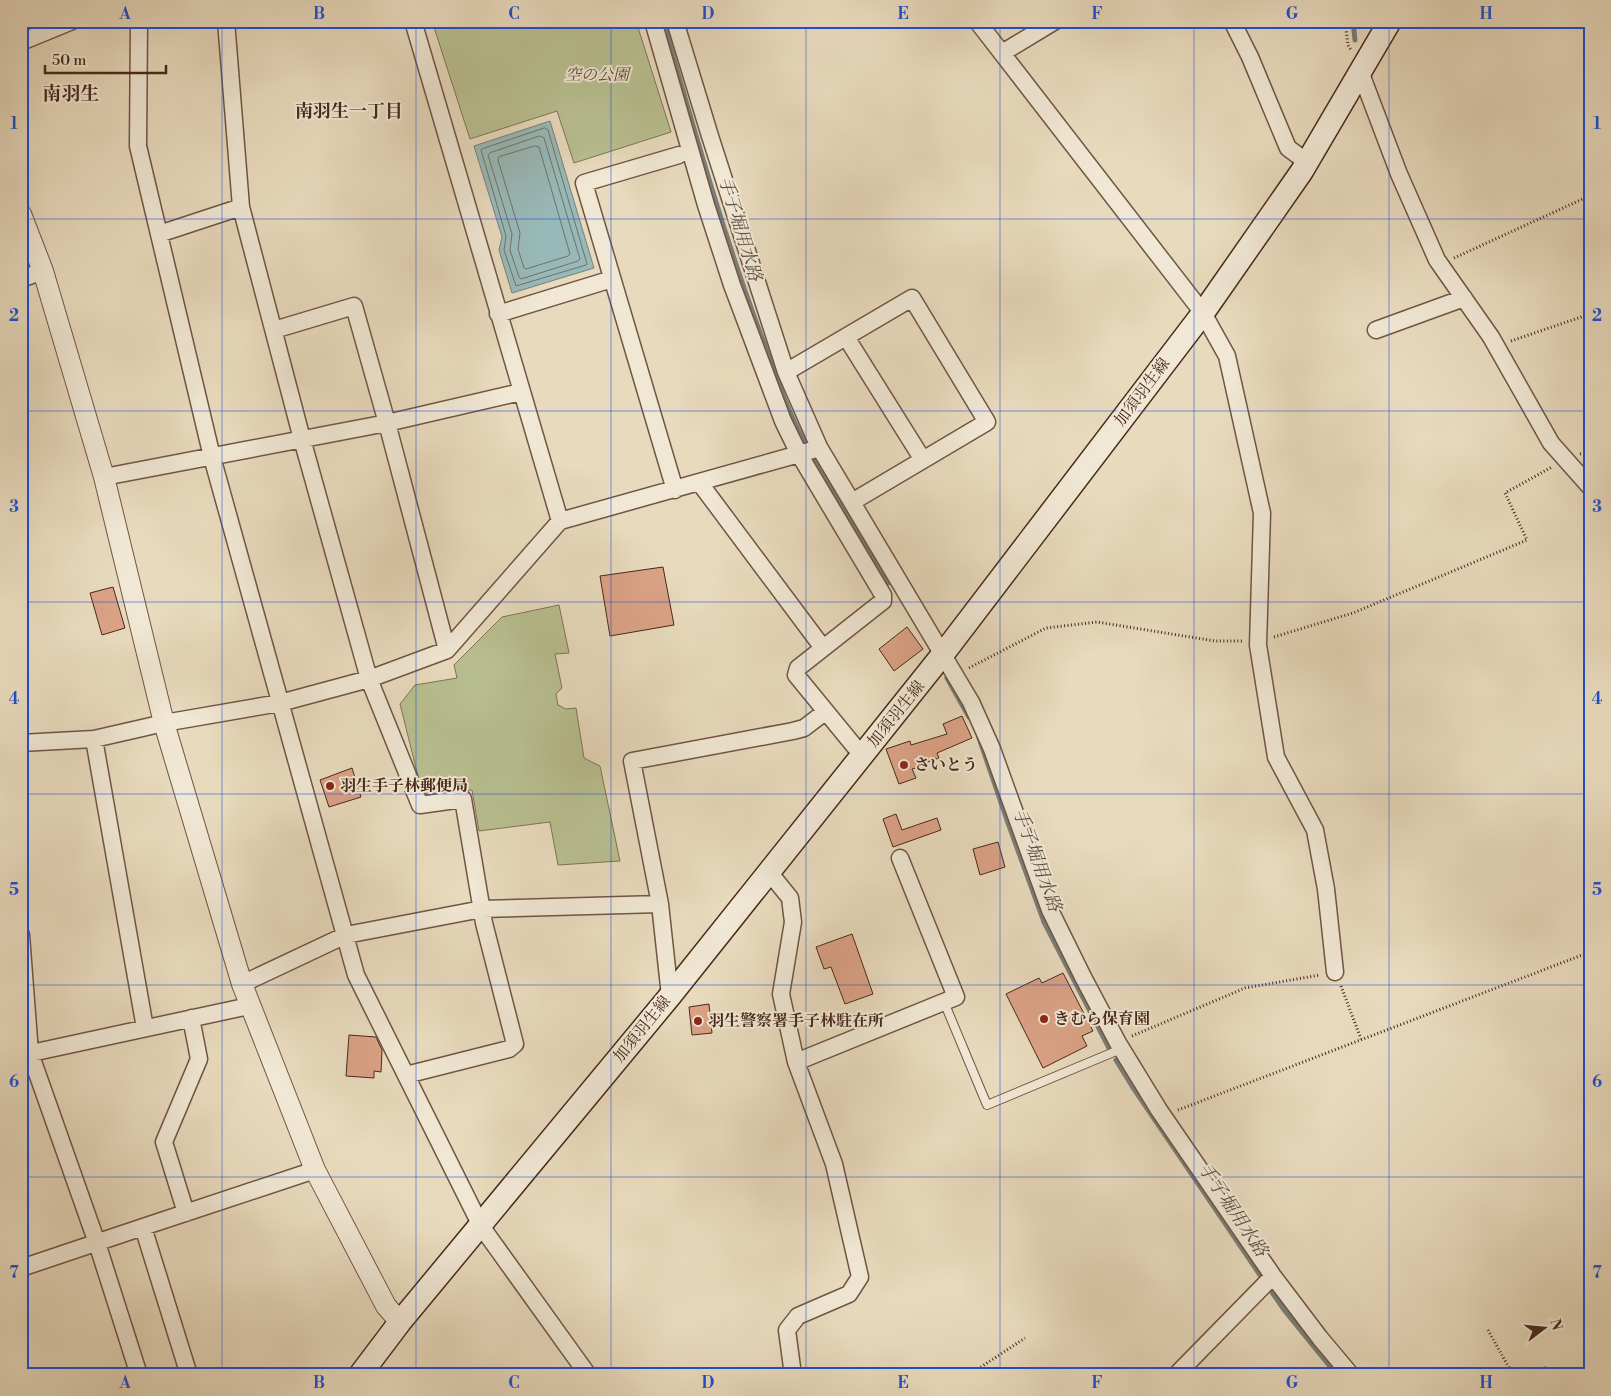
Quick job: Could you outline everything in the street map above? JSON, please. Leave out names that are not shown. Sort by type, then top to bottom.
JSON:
[{"type":"main road","name":"加須羽生線","points":[[360,1375],[400,1322],[670,996],[943,654],[1203,312],[1307,162],[1390,21]]},
{"type":"street","points":[[21,42],[72,21]]},
{"type":"street","points":[[139,21],[138,146],[212,457],[356,975],[481,1226],[588,1375]]},
{"type":"street","points":[[226,21],[242,207],[302,439],[369,679],[420,804],[463,799],[484,923],[515,1044],[509,1049],[406,1075]]},
{"type":"street","points":[[413,21],[560,521]]},
{"type":"street","points":[[653,21],[706,205],[732,284],[783,421],[799,454],[883,595],[883,602],[798,668],[796,675],[855,747],[864,753]]},
{"type":"street","points":[[675,21],[786,372],[819,447],[971,702],[992,749],[1050,910],[1083,977],[1120,1046],[1164,1118],[1272,1276],[1320,1338],[1352,1375]]},
{"type":"street","points":[[977,21],[1203,312],[1227,356],[1262,513],[1258,642],[1276,757],[1315,830],[1326,889],[1335,972]]},
{"type":"street","points":[[1002,53],[1055,21]]},
{"type":"street","points":[[1232,21],[1250,56],[1288,148],[1307,162]]},
{"type":"street","points":[[1360,71],[1399,174],[1440,264],[1496,346],[1551,443],[1590,487]]},
{"type":"street","points":[[675,490],[584,183],[679,155]]},
{"type":"street","points":[[159,234],[242,207]]},
{"type":"street","points":[[21,214],[43,271],[104,477],[164,723],[249,1006],[315,1170],[386,1306],[400,1322]]},
{"type":"street","points":[[21,279],[43,271]]},
{"type":"street","points":[[498,314],[612,279]]},
{"type":"street","points":[[786,372],[912,298],[987,422],[852,502]]},
{"type":"street","points":[[1376,330],[1464,298]]},
{"type":"street","points":[[274,330],[354,306],[388,423],[447,650]]},
{"type":"street","points":[[846,337],[922,460]]},
{"type":"street","points":[[104,477],[388,423],[522,392]]},
{"type":"street","points":[[21,743],[94,739],[164,723],[280,703],[369,679],[447,650],[560,521],[675,490],[819,447]]},
{"type":"street","points":[[699,482],[822,648]]},
{"type":"street","points":[[670,996],[660,904],[632,761],[793,731],[804,728],[825,712]]},
{"type":"street","points":[[94,739],[145,1028]]},
{"type":"street","points":[[796,1062],[956,997],[900,858]]},
{"type":"street","points":[[769,872],[790,898],[793,922],[781,994],[796,1062],[834,1164],[860,1277],[848,1294],[798,1316],[787,1330],[793,1375]]},
{"type":"street","points":[[242,984],[346,935],[482,909],[660,904]]},
{"type":"street","points":[[21,935],[26,1054],[97,1243],[139,1375]]},
{"type":"street","points":[[26,1054],[249,1006]]},
{"type":"street","points":[[186,1213],[164,1142],[199,1059],[191,1018]]},
{"type":"street","points":[[21,1268],[315,1170]]},
{"type":"street","points":[[143,1227],[189,1375]]},
{"type":"street","points":[[1176,1375],[1272,1276]]},
{"type":"lane","points":[[944,1002],[987,1105],[1120,1046]]},
{"type":"path","points":[[1440,264],[1587,197]]},
{"type":"path","points":[[1496,346],[1590,314]]},
{"type":"path","points":[[955,675],[1046,628],[1097,622],[1215,641],[1258,642],[1352,613],[1527,540],[1505,493],[1566,459],[1590,451]]},
{"type":"path","points":[[1164,1118],[1182,1108],[1590,952]]},
{"type":"path","points":[[1120,1046],[1245,988],[1335,972],[1361,1039]]},
{"type":"path","points":[[1488,1330],[1513,1375]]},
{"type":"path","points":[[969,1375],[1025,1338]]},
{"type":"path","points":[[1538,1375],[1546,1368]]},
{"type":"green space","name":"空の公園","points":[[432,21],[636,21],[671,132],[574,163],[557,111],[470,139]]},
{"type":"green space","points":[[559,605],[569,653],[555,654],[562,688],[556,694],[558,705],[566,709],[576,708],[584,758],[600,766],[620,861],[558,865],[550,822],[479,831],[472,790],[428,795],[422,792],[400,704],[415,685],[457,678],[454,665],[502,617]]},
{"type":"water","points":[[550,121],[594,268],[512,293],[499,250],[502,237],[474,146]]},
{"type":"building","points":[[663,567],[674,625],[610,636],[600,576]]},
{"type":"building","points":[[113,587],[125,628],[102,635],[90,593]]},
{"type":"building","points":[[907,627],[923,649],[894,671],[879,649]]},
{"type":"building","points":[[962,716],[972,738],[937,753],[939,758],[912,769],[916,778],[899,784],[886,749],[910,741],[911,745],[947,734],[943,724]]},
{"type":"building","points":[[352,768],[361,797],[329,807],[320,780]]},
{"type":"building","points":[[896,814],[902,830],[937,818],[941,830],[893,847],[883,819]]},
{"type":"building","points":[[998,842],[1005,867],[980,875],[973,849]]},
{"type":"building","points":[[852,934],[873,994],[845,1004],[831,967],[824,969],[816,947]]},
{"type":"building","points":[[1063,973],[1093,1031],[1082,1036],[1087,1046],[1043,1068],[1006,994],[1039,978],[1042,983]]},
{"type":"building","points":[[709,1004],[712,1033],[692,1035],[689,1007]]},
{"type":"building","points":[[349,1035],[376,1037],[382,1050],[381,1072],[374,1071],[374,1078],[346,1076]]},
{"type":"waterway","name":"手子堀用水路","points":[[663,21],[710,183],[749,303],[782,393],[804,441]]},
{"type":"waterway","points":[[1353,21],[1355,40]]},
{"type":"waterway","name":"手子堀用水路","points":[[816,461],[888,583]]},
{"type":"waterway","name":"手子堀用水路","points":[[947,678],[969,717]]},
{"type":"waterway","name":"手子堀用水路","points":[[979,738],[1044,922],[1109,1048]]},
{"type":"waterway","name":"手子堀用水路","points":[[1116,1060],[1260,1275]]},
{"type":"waterway","name":"手子堀用水路","points":[[1269,1288],[1285,1311],[1337,1375]]},
{"type":"place","name":"さいとう","points":[[904,765]]},
{"type":"place","name":"羽生手子林郵便局","points":[[330,786]]},
{"type":"place","name":"きむら保育園","points":[[1044,1019]]},
{"type":"place","name":"羽生警察署手子林駐在所","points":[[698,1021]]},
{"type":"district","name":"南羽生","points":[[71,94]]},
{"type":"district","name":"南羽生一丁目","points":[[349,111]]}]
